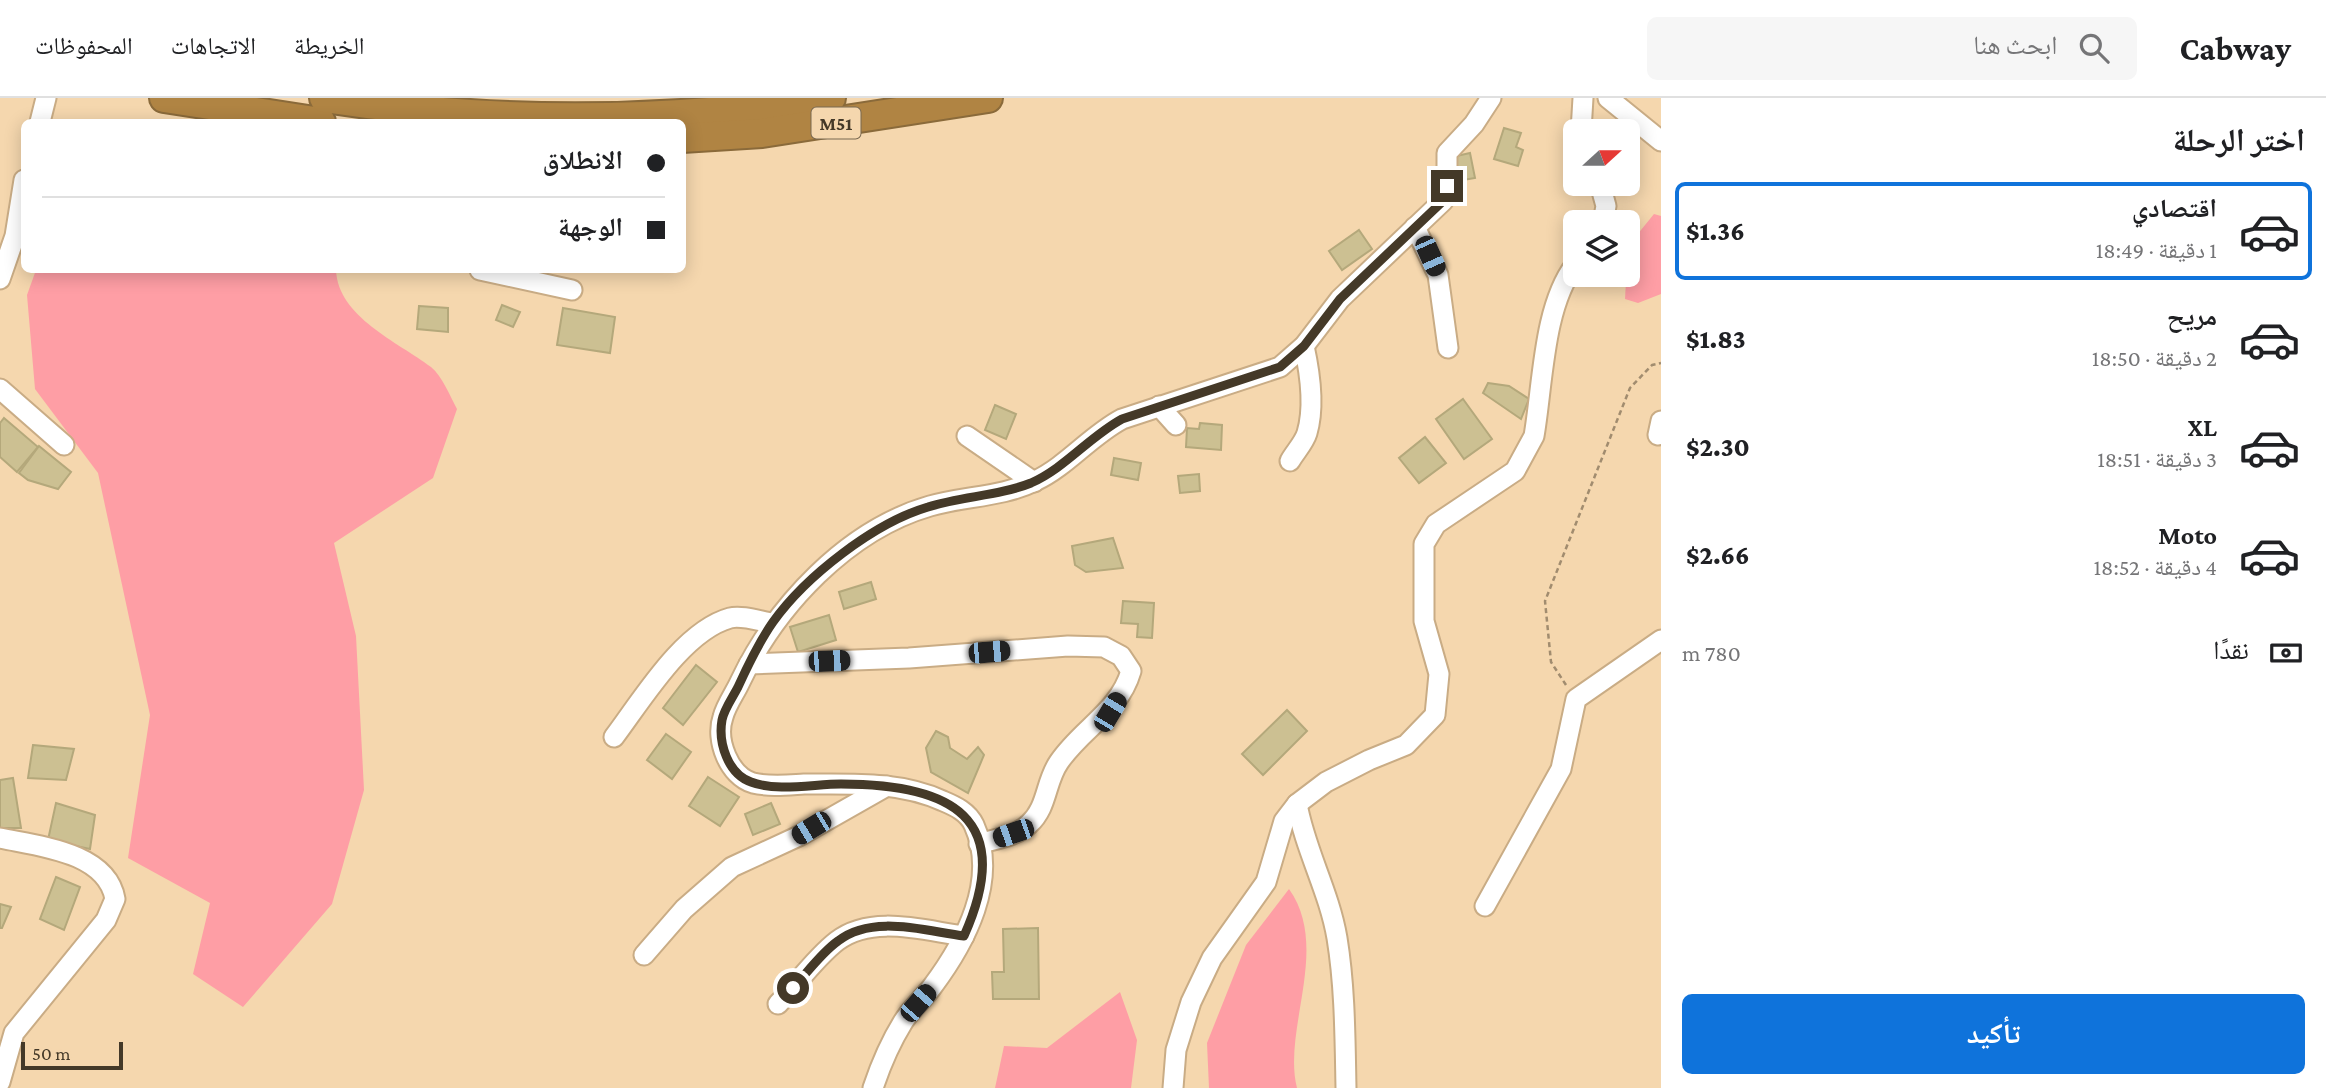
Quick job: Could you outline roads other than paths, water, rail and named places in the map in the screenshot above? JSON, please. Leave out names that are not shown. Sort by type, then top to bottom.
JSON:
[{"type":"highway","points":[[164,98],[301,119]]},
{"type":"highway","name":"M51","points":[[324,98],[445,113],[541,117],[720,112],[831,98]]},
{"type":"highway","name":"M51","points":[[686,138],[762,133],[988,98]]},
{"type":"street","points":[[41,119],[46,98]]},
{"type":"street","points":[[873,1088],[884,1054],[905,1018],[931,988],[964,936],[975,911],[982,867],[979,844],[973,823],[959,808],[932,796],[889,785],[771,785],[750,782],[731,766],[722,749],[722,719],[748,664],[772,623],[819,573],[888,524],[929,506],[1015,489],[1034,482],[1064,463],[1105,428],[1159,406],[1266,374],[1290,360],[1340,299],[1443,201],[1447,186],[1447,153],[1474,124],[1491,98]]},
{"type":"street","points":[[1582,119],[1583,98]]},
{"type":"street","points":[[1608,98],[1661,141]]},
{"type":"street","points":[[1,272],[15,236],[21,199]]},
{"type":"street","points":[[1415,227],[1438,275],[1448,348]]},
{"type":"street","points":[[494,273],[572,290]]},
{"type":"street","points":[[1173,1088],[1176,1050],[1191,1002],[1212,958],[1266,882],[1284,821],[1297,804],[1337,776],[1406,745],[1435,715],[1439,674],[1424,621],[1424,544],[1436,524],[1516,471],[1529,448],[1534,436],[1555,310],[1563,287]]},
{"type":"street","points":[[1290,461],[1306,435],[1309,418],[1310,375],[1304,346]]},
{"type":"street","points":[[0,389],[64,445]]},
{"type":"street","points":[[1159,406],[1176,425]]},
{"type":"street","points":[[967,436],[1034,482]]},
{"type":"street","points":[[614,737],[678,653],[714,625],[732,617],[772,623]]},
{"type":"street","points":[[1485,906],[1561,769],[1576,699],[1661,640]]},
{"type":"street","points":[[748,664],[909,658],[1068,646],[1104,647],[1121,656],[1131,671],[1127,683],[1110,712],[1079,738],[1057,764],[1036,817],[1025,828],[979,844]]},
{"type":"street","points":[[644,955],[684,909],[732,867],[799,836],[889,785]]},
{"type":"street","points":[[1297,804],[1301,828],[1323,884],[1336,937],[1345,1011],[1346,1088]]},
{"type":"street","points":[[0,838],[54,849],[94,867],[113,886],[115,899],[106,920],[14,1033],[0,1086]]},
{"type":"street","points":[[778,1004],[838,940],[864,928],[891,926],[964,936]]}]
